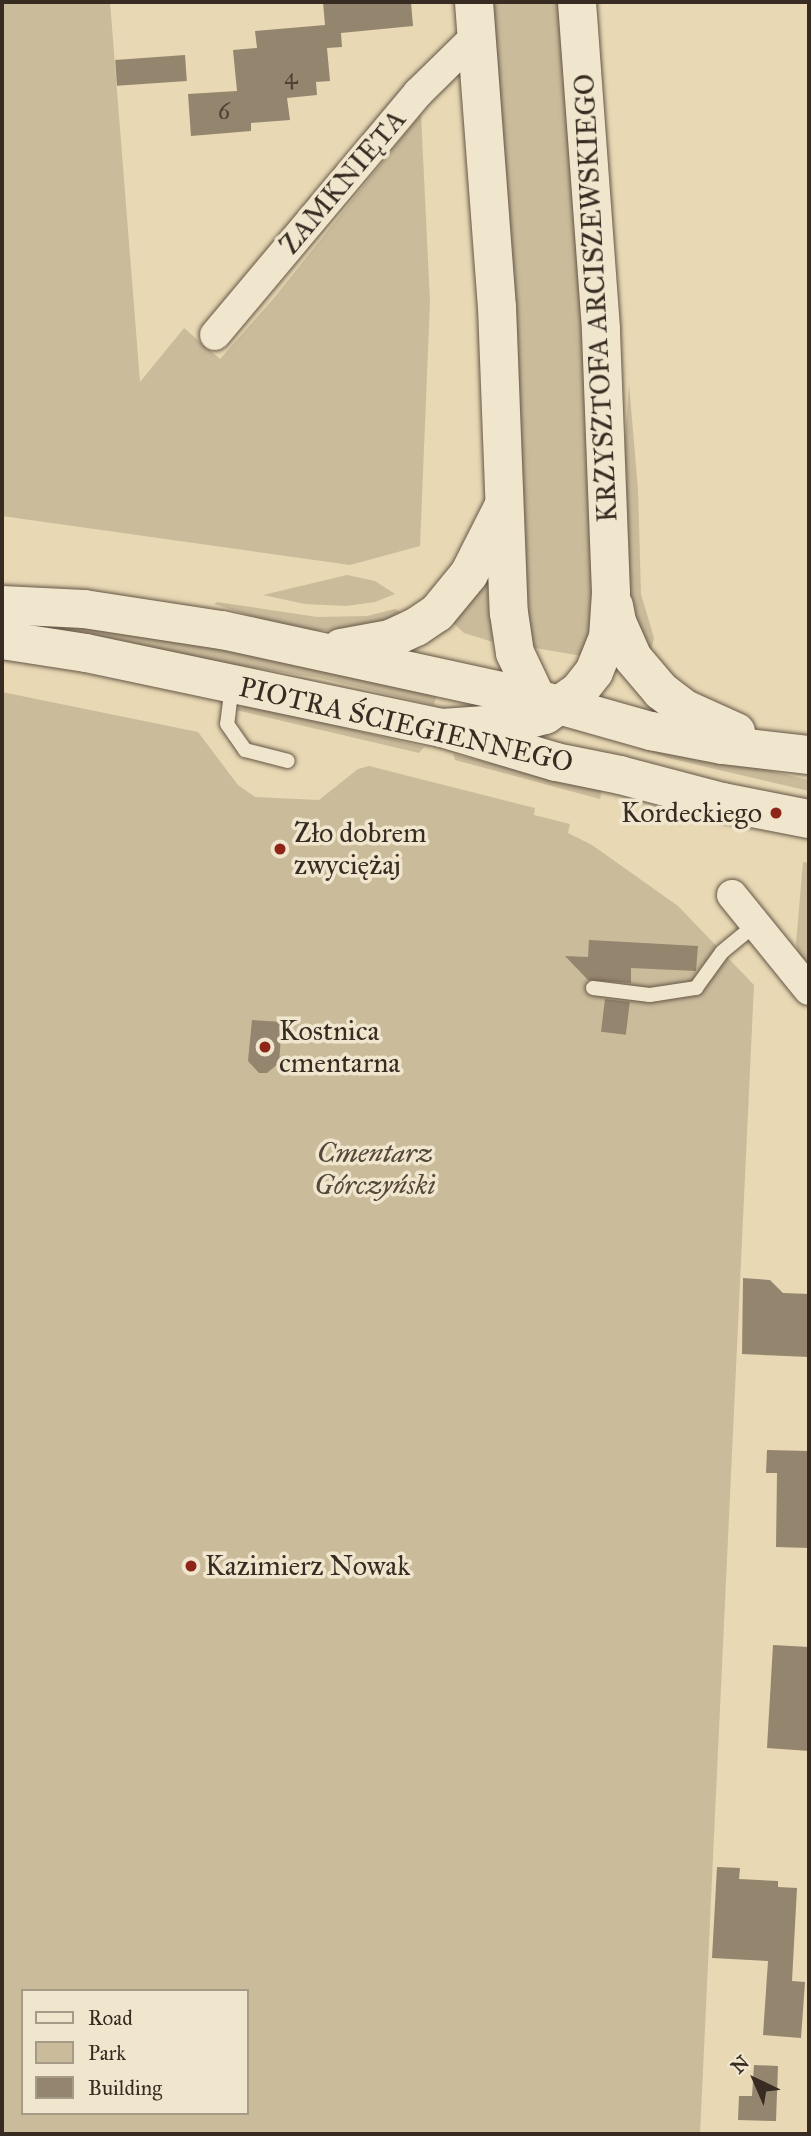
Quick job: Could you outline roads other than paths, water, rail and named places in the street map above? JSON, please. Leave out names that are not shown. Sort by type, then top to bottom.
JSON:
[{"type":"street","name":"KRZYSZTOFA ARCISZEWSKIEGO","points":[[547,706],[579,691],[603,655],[608,638],[611,593],[601,329],[577,2]]},
{"type":"street","name":"ZAMKNIĘTA","points":[[215,335],[418,93],[475,19]]},
{"type":"street","points":[[475,19],[497,307],[509,613],[514,653],[547,706],[591,759],[620,775]]},
{"type":"street","points":[[308,648],[375,643],[416,627],[437,612],[469,574],[505,503]]},
{"type":"street","name":"KRZYSZTOFA ARCISZEWSKIEGO","points":[[611,593],[625,643],[661,691],[685,709],[726,729],[805,754]]},
{"type":"street","name":"PIOTRA ŚCIEGIENNEGO","points":[[2,605],[121,614],[308,648],[651,731],[710,743],[805,754]]},
{"type":"street","name":"PIOTRA ŚCIEGIENNEGO","points":[[2,639],[86,653],[442,727],[556,762],[620,775],[722,802],[809,819]]},
{"type":"street","points":[[442,727],[515,723],[547,706]]},
{"type":"street","points":[[732,895],[809,990]]},
{"type":"lane","points":[[232,683],[227,724],[245,750],[288,761]]},
{"type":"lane","points":[[593,988],[650,995],[696,988],[722,952],[756,924]]},
{"type":"place","name":"Kordeckiego","points":[[776,813]]},
{"type":"place","name":"Zło dobrem zwyciężaj","points":[[280,849]]},
{"type":"place","name":"Kostnica cmentarna","points":[[265,1047]]},
{"type":"place","name":"Kazimierz Nowak","points":[[191,1566]]},
{"type":"park label","name":"Cmentarz Górczyński","points":[[375,1169]]}]
